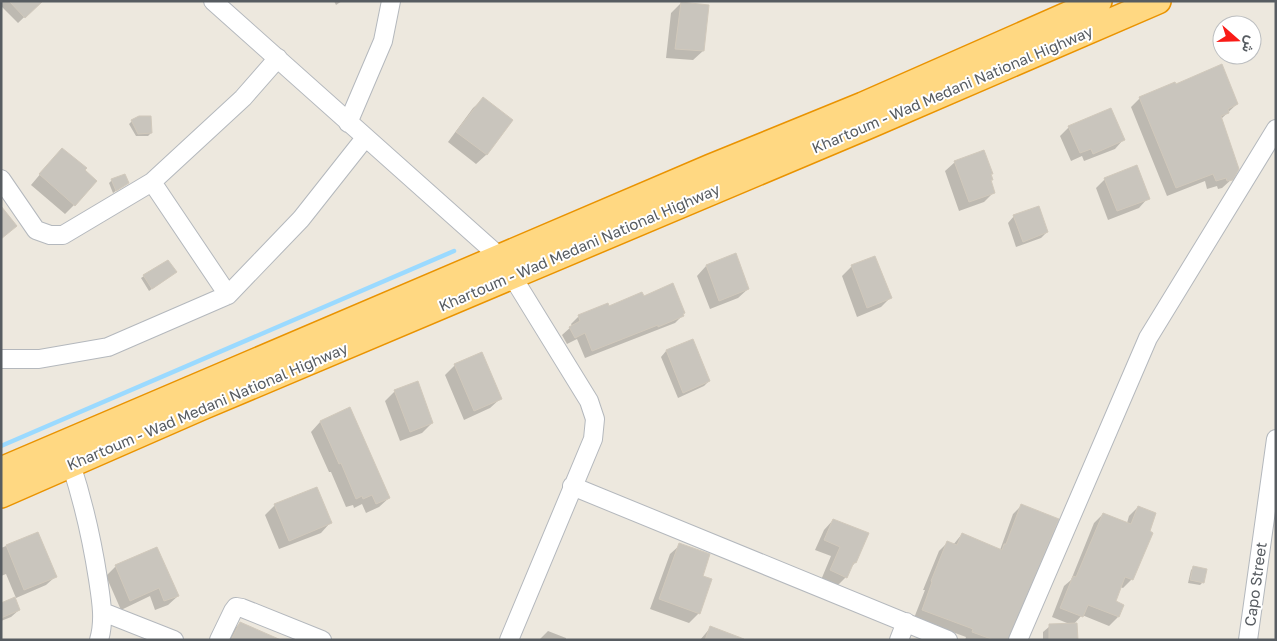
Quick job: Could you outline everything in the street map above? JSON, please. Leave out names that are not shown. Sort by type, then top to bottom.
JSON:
[{"type":"highway","name":"Khartoum - Wad Medani National Highway","points":[[1,495],[507,267],[711,167],[862,105],[1100,1]]},
{"type":"highway","name":"Khartoum - Wad Medani National Highway","points":[[1,470],[299,342],[507,267],[1158,1]]},
{"type":"street","points":[[213,1],[507,267],[589,401],[594,419],[592,439],[510,640]]},
{"type":"street","points":[[348,123],[383,40],[391,1]]},
{"type":"street","points":[[1,179],[36,230],[50,235],[63,235],[152,182],[243,98],[278,58]]},
{"type":"street","points":[[1018,640],[1148,338],[1276,129]]},
{"type":"street","points":[[1,359],[39,359],[108,347],[228,295],[301,219],[365,138]]},
{"type":"street","points":[[152,182],[228,295]]},
{"type":"street","name":"Capo Street","points":[[1248,640],[1276,439]]},
{"type":"street","points":[[71,464],[95,558],[103,612],[99,640]]},
{"type":"street","points":[[572,486],[948,640]]},
{"type":"street","points":[[219,640],[236,607],[322,640]]},
{"type":"street","points":[[103,612],[174,640]]},
{"type":"street","points":[[899,640],[906,622]]},
{"type":"building","points":[[9,1],[43,1],[25,18]]},
{"type":"building","points":[[681,2],[709,5],[704,51],[675,49]]},
{"type":"building","points":[[1222,65],[1238,104],[1228,109],[1229,113],[1221,116],[1239,169],[1233,180],[1227,181],[1226,178],[1216,181],[1213,174],[1176,188],[1139,97],[1175,82],[1176,84]]},
{"type":"building","points":[[483,97],[513,120],[487,155],[456,132]]},
{"type":"building","points":[[1111,108],[1125,140],[1093,154],[1091,149],[1080,153],[1068,126]]},
{"type":"building","points":[[139,116],[151,116],[152,133],[138,134],[131,120]]},
{"type":"building","points":[[62,148],[87,168],[85,170],[97,181],[75,206],[39,174]]},
{"type":"building","points":[[984,150],[993,174],[991,174],[993,180],[991,180],[995,193],[969,202],[954,161]]},
{"type":"building","points":[[1137,165],[1150,199],[1117,211],[1104,178]]},
{"type":"building","points":[[125,174],[129,183],[116,191],[111,179]]},
{"type":"building","points":[[1,206],[17,226],[1,239]]},
{"type":"building","points":[[1039,206],[1048,232],[1023,242],[1013,215]]},
{"type":"building","points":[[736,253],[749,289],[719,301],[706,265]]},
{"type":"building","points":[[875,256],[892,298],[867,308],[851,265]]},
{"type":"building","points":[[168,260],[177,272],[152,289],[143,275]]},
{"type":"building","points":[[673,283],[685,313],[683,314],[684,316],[658,327],[658,325],[592,351],[585,333],[575,338],[569,327],[580,321],[578,315],[608,303],[609,306],[642,292],[644,296]]},
{"type":"building","points":[[693,339],[710,381],[683,393],[666,350]]},
{"type":"building","points":[[482,352],[502,399],[474,411],[454,364]]},
{"type":"building","points":[[418,381],[433,423],[410,432],[394,390]]},
{"type":"building","points":[[350,407],[390,498],[376,504],[372,495],[363,499],[362,496],[356,499],[320,421]]},
{"type":"building","points":[[317,487],[332,523],[289,541],[274,504]]},
{"type":"building","points":[[1021,504],[1059,519],[1008,640],[994,640],[972,632],[973,629],[922,610],[947,541],[957,545],[962,533],[1002,550]]},
{"type":"building","points":[[1138,506],[1156,513],[1150,531],[1153,533],[1133,580],[1125,577],[1116,601],[1124,605],[1119,617],[1088,605],[1083,617],[1060,608],[1073,576],[1076,577],[1103,513],[1131,524]]},
{"type":"building","points":[[833,519],[869,533],[847,578],[830,570],[840,547],[824,540]]},
{"type":"building","points":[[38,532],[57,577],[24,590],[6,545]]},
{"type":"building","points":[[679,543],[710,554],[703,576],[712,579],[700,614],[659,599]]},
{"type":"building","points":[[157,547],[179,596],[164,601],[159,588],[130,601],[115,565]]},
{"type":"building","points":[[1193,566],[1207,569],[1204,583],[1190,580]]},
{"type":"building","points":[[15,597],[20,610],[1,618],[1,603]]},
{"type":"building","points":[[240,622],[281,640],[231,640]]},
{"type":"building","points":[[1077,623],[1078,640],[1049,640],[1049,624]]},
{"type":"building","points":[[710,626],[744,639],[744,640],[705,640]]},
{"type":"waterway","points":[[1,446],[454,251]]}]
